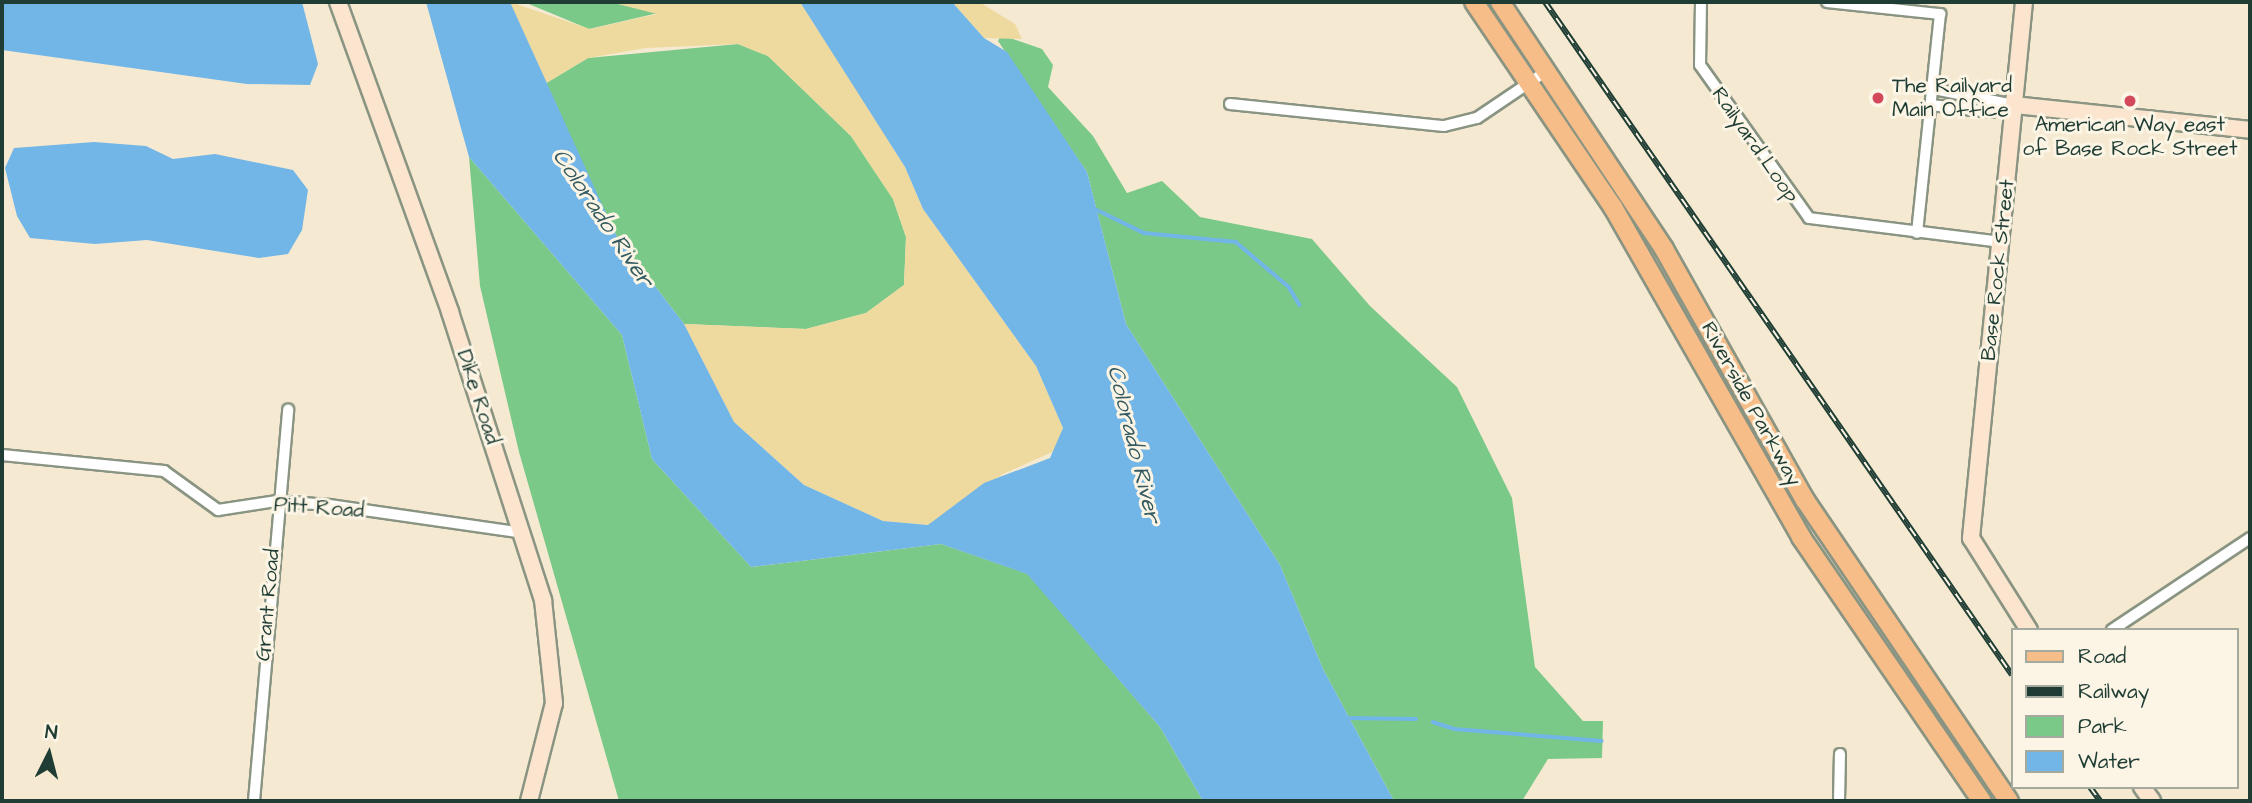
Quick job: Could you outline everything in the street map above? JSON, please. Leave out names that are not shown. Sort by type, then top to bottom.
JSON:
[{"type":"main road","name":"Riverside Parkway","points":[[1474,2],[1531,82],[1613,207],[1801,537],[1982,801]]},
{"type":"main road","name":"Riverside Parkway","points":[[1500,2],[1664,249],[1804,500],[2009,801]]},
{"type":"street","name":"Dike Road","points":[[338,2],[523,533],[543,600],[554,681],[551,725],[529,801]]},
{"type":"street","name":"Railyard Loop","points":[[1700,2],[1700,65],[1790,198],[1817,221],[2001,242]]},
{"type":"street","points":[[1827,2],[1940,14],[1917,233]]},
{"type":"street","name":"Base Rock Street","points":[[2024,2],[1971,538],[2028,628]]},
{"type":"street","points":[[1230,104],[1444,126],[1477,118],[1548,71]]},
{"type":"street","points":[[1933,89],[2014,105],[2250,130]]},
{"type":"street","points":[[1931,105],[1991,112],[2014,105]]},
{"type":"street","name":"Grant Road","points":[[254,801],[277,501],[288,410]]},
{"type":"street","name":"Pitt Road","points":[[2,455],[164,471],[218,510],[277,501],[523,533]]},
{"type":"street","points":[[2115,628],[2250,538]]},
{"type":"street","points":[[1839,801],[1840,754]]},
{"type":"green space","points":[[524,2],[610,2],[658,13],[589,29]]},
{"type":"green space","points":[[1001,35],[1042,49],[1053,65],[1048,87],[1093,136],[1127,193],[1162,181],[1200,217],[1312,239],[1370,306],[1457,387],[1512,498],[1535,667],[1583,721],[1603,721],[1602,758],[1548,759],[1522,801],[1394,801],[1323,669],[1280,565],[1126,324],[1087,172],[998,41]]},
{"type":"green space","points":[[738,44],[768,56],[851,136],[893,199],[906,237],[904,285],[866,313],[806,329],[684,324],[616,235],[543,85],[588,58]]},
{"type":"green space","points":[[469,157],[622,335],[652,459],[751,567],[941,544],[1028,574],[1160,727],[1203,801],[619,801],[519,452],[480,286]]},
{"type":"sand","points":[[510,2],[590,29],[657,14],[610,2],[801,2],[905,167],[923,209],[1036,366],[1063,428],[1059,449],[1003,474],[929,525],[883,521],[804,485],[734,422],[684,324],[806,329],[866,313],[904,285],[906,237],[893,199],[851,136],[768,56],[738,44],[646,48],[588,58],[543,85]]},
{"type":"sand","points":[[952,2],[979,2],[1015,24],[1022,39],[984,38]]},
{"type":"water","points":[[2,2],[302,2],[318,64],[310,85],[247,84],[2,50]]},
{"type":"water","name":"Colorado River","points":[[426,2],[510,2],[616,235],[684,324],[734,422],[804,485],[883,521],[928,525],[984,483],[1050,458],[1063,428],[1036,366],[923,209],[905,167],[800,2],[952,2],[984,38],[1007,52],[1087,172],[1126,324],[1280,565],[1323,669],[1394,801],[1203,801],[1160,727],[1027,574],[941,544],[751,567],[652,459],[622,335],[469,157]]},
{"type":"water","points":[[94,142],[146,146],[173,159],[215,154],[293,170],[308,190],[302,230],[288,254],[259,258],[147,240],[95,244],[30,238],[17,216],[5,168],[14,148]]},
{"type":"waterway","points":[[1091,207],[1144,233],[1236,242],[1289,287],[1300,305]]},
{"type":"waterway","points":[[1345,718],[1416,719]]},
{"type":"waterway","points":[[1433,722],[1454,729],[1602,741]]},
{"type":"railway","points":[[1545,2],[2010,672]]},
{"type":"railway","points":[[2091,789],[2100,801]]},
{"type":"place","name":"The Railyard Main Office","points":[[1878,98]]},
{"type":"place","name":"American Way east of Base Rock Street","points":[[2130,101]]}]
